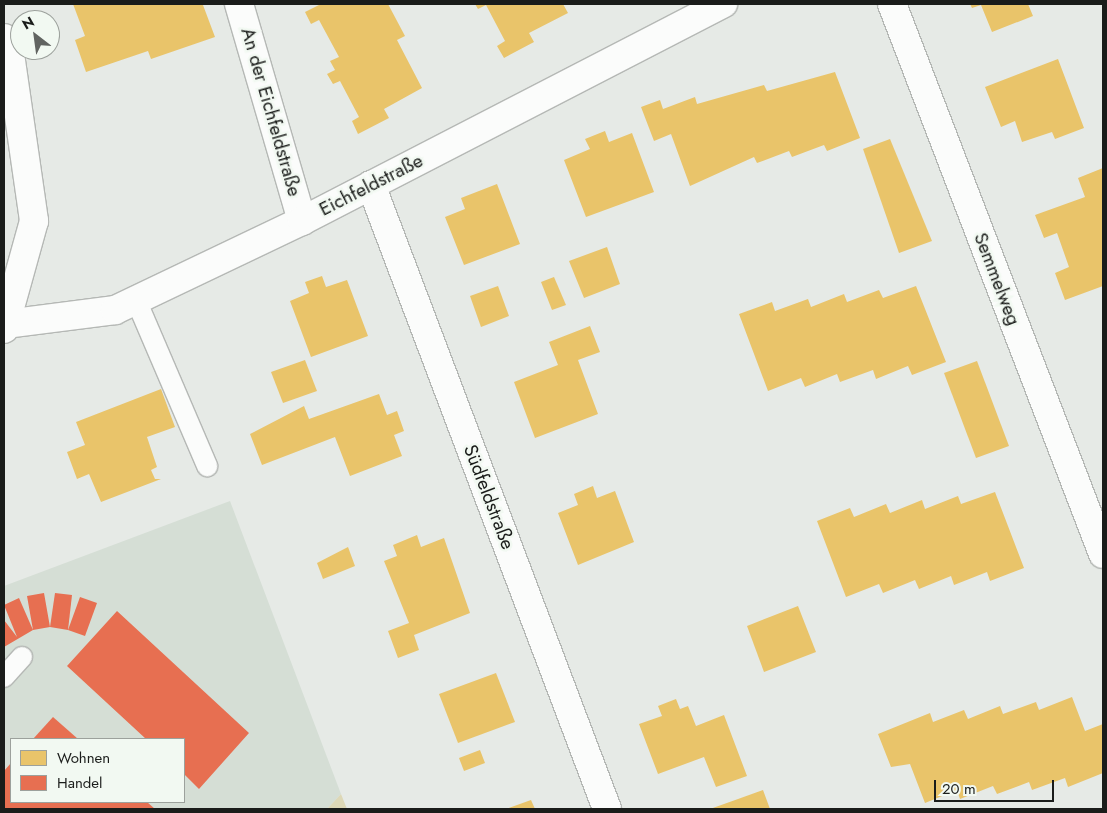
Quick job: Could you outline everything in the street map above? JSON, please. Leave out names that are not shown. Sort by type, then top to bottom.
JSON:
[{"type":"street","name":"An der Eichfeldstraße","points":[[239,4],[302,221]]},
{"type":"street","name":"Eichfeldstraße","points":[[5,326],[115,310],[302,221],[722,4]]},
{"type":"street","name":"Semmelweg","points":[[892,4],[1101,544]]},
{"type":"street","points":[[4,38],[9,47],[34,221],[5,326]]},
{"type":"street","name":"Südfeldstraße","points":[[371,185],[608,809]]},
{"type":"lane","points":[[136,300],[207,466]]},
{"type":"lane","points":[[4,677],[22,657]]},
{"type":"shaded area","points":[[230,501],[341,794],[327,809],[4,809],[4,586]]},
{"type":"shaded area","points":[[341,794],[347,809],[327,809]]},
{"type":"building: Wohnen","points":[[73,4],[203,5],[215,37],[151,59],[148,51],[86,72],[75,40],[85,36]]},
{"type":"building: Wohnen","points":[[321,4],[388,4],[405,36],[397,40],[422,88],[384,109],[389,118],[358,134],[352,121],[359,117],[340,81],[333,84],[327,74],[335,70],[330,61],[339,57],[319,20],[311,24],[305,12]]},
{"type":"building: Wohnen","points":[[475,4],[563,4],[568,13],[529,33],[534,42],[504,58],[497,46],[505,41],[486,5],[478,9]]},
{"type":"building: Wohnen","points":[[970,4],[1028,4],[1033,16],[992,32],[981,5],[972,8]]},
{"type":"building: Wohnen","points":[[1058,59],[1084,128],[1055,139],[1052,132],[1022,142],[1015,121],[1001,127],[985,87]]},
{"type":"building: Wohnen","points":[[835,72],[860,138],[827,151],[824,145],[792,157],[789,151],[757,163],[754,157],[690,186],[671,134],[654,141],[641,107],[660,100],[663,109],[695,97],[697,104],[764,85],[767,91]]},
{"type":"building: Wohnen","points":[[605,131],[609,142],[632,133],[654,192],[586,217],[564,160],[590,149],[585,139]]},
{"type":"building: Wohnen","points":[[890,139],[932,241],[899,253],[863,149]]},
{"type":"building: Wohnen","points":[[1103,168],[1103,286],[1065,300],[1055,273],[1069,267],[1057,233],[1044,238],[1035,215],[1085,197],[1078,178]]},
{"type":"building: Wohnen","points":[[497,184],[520,244],[464,265],[445,217],[465,209],[461,198]]},
{"type":"building: Wohnen","points":[[607,247],[620,284],[584,298],[569,261]]},
{"type":"building: Wohnen","points":[[322,276],[326,287],[347,280],[368,336],[311,357],[290,301],[309,293],[305,282]]},
{"type":"building: Wohnen","points":[[554,277],[566,305],[552,310],[541,282]]},
{"type":"building: Wohnen","points":[[498,286],[509,316],[481,327],[470,296]]},
{"type":"building: Wohnen","points":[[916,286],[946,362],[912,375],[908,366],[876,379],[873,370],[840,382],[837,374],[805,387],[801,378],[768,391],[739,314],[772,302],[775,311],[808,299],[811,307],[844,294],[847,302],[879,290],[883,298]]},
{"type":"building: Wohnen","points":[[590,326],[600,352],[578,360],[598,414],[535,438],[514,382],[558,365],[549,342]]},
{"type":"building: Wohnen","points":[[305,360],[317,391],[283,403],[271,372]]},
{"type":"building: Wohnen","points":[[977,361],[1009,446],[976,458],[944,373]]},
{"type":"building: Wohnen","points":[[161,389],[175,427],[147,437],[157,467],[151,470],[155,479],[161,479],[101,502],[89,474],[77,479],[67,452],[85,445],[76,422]]},
{"type":"building: Wohnen","points":[[379,394],[387,415],[397,411],[404,431],[394,435],[402,456],[350,476],[335,437],[262,465],[250,434],[304,406],[309,419]]},
{"type":"building: Wohnen","points":[[593,486],[597,498],[615,491],[634,542],[578,565],[558,513],[578,505],[574,494]]},
{"type":"building: Wohnen","points":[[995,492],[1024,568],[990,581],[987,572],[954,585],[951,576],[919,589],[915,580],[883,593],[879,584],[846,597],[817,521],[850,508],[854,517],[886,504],[890,513],[922,500],[925,509],[958,496],[961,504]]},
{"type":"building: Wohnen","points":[[417,535],[421,547],[444,538],[470,613],[414,635],[419,650],[398,658],[388,631],[409,623],[384,561],[397,556],[393,545]]},
{"type":"building: Wohnen","points":[[348,547],[355,566],[323,579],[317,563]]},
{"type":"building: Wohnen","points":[[798,606],[816,652],[764,672],[747,626]]},
{"type":"building: Wohnen","points":[[496,673],[515,722],[458,743],[439,694]]},
{"type":"building: Wohnen","points":[[1072,697],[1085,731],[1103,724],[1103,773],[1068,787],[1065,778],[1032,790],[1029,782],[997,794],[993,786],[960,799],[957,790],[925,803],[910,764],[891,767],[878,734],[930,713],[933,722],[964,710],[968,719],[1000,706],[1003,714],[1036,702],[1039,710]]},
{"type":"building: Wohnen","points":[[676,699],[680,709],[688,706],[696,726],[724,715],[747,776],[716,787],[704,757],[658,774],[639,724],[662,716],[658,706]]},
{"type":"building: Wohnen","points":[[480,750],[485,763],[464,771],[459,758]]},
{"type":"building: Wohnen","points":[[763,790],[770,809],[710,809],[738,799]]},
{"type":"building: Wohnen","points":[[531,800],[535,809],[506,809]]},
{"type":"building: Handel","points":[[44,593],[50,627],[33,630],[27,596]]},
{"type":"building: Handel","points":[[55,593],[72,595],[68,630],[50,627]]},
{"type":"building: Handel","points":[[80,597],[97,603],[85,636],[68,630]]},
{"type":"building: Handel","points":[[19,598],[33,630],[4,647],[4,620],[17,637],[4,605]]},
{"type":"building: Handel","points":[[117,611],[249,733],[199,789],[185,775],[185,738],[145,738],[67,666]]},
{"type":"building: Handel","points":[[53,717],[77,738],[34,738]]},
{"type":"building: Handel","points":[[10,764],[10,803],[148,803],[155,809],[4,809],[4,771]]}]
